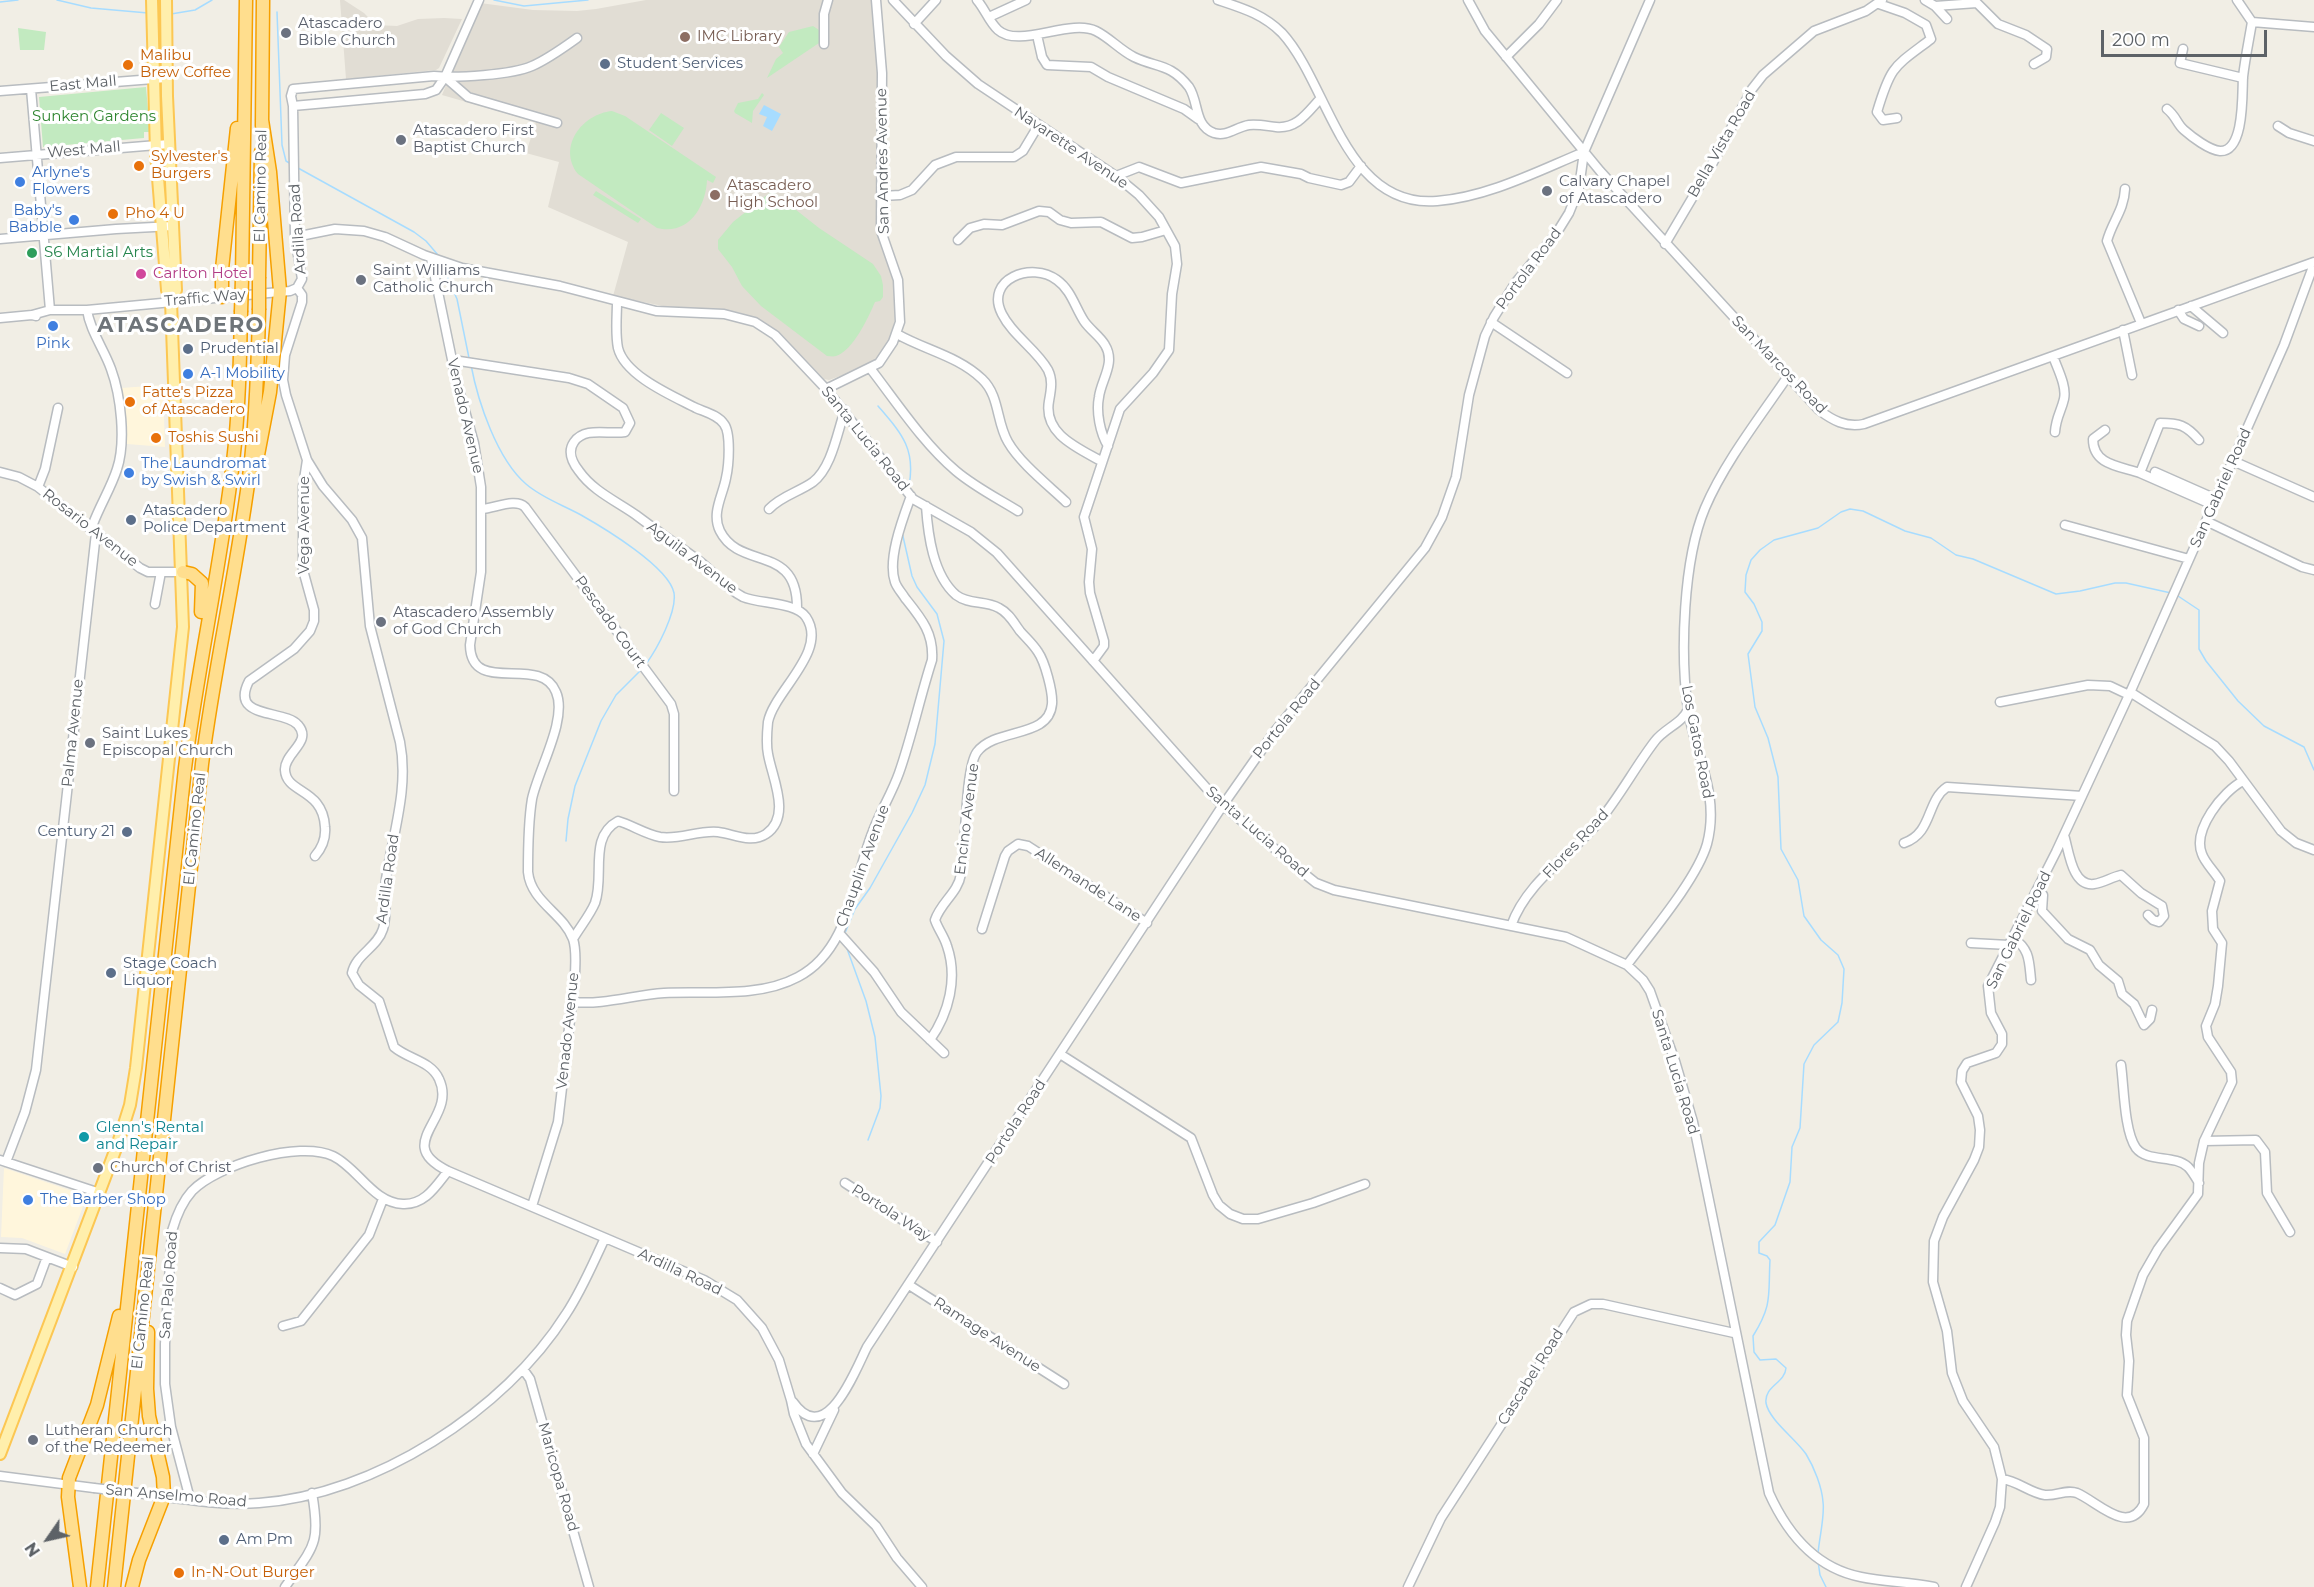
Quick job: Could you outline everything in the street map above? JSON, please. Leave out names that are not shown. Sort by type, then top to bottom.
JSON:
[{"type":"highway","name":"El Camino Real","points":[[97,1587],[183,780],[202,645],[233,462],[239,388],[246,0]]},
{"type":"highway","name":"El Camino Real","points":[[114,1587],[207,723],[245,501],[257,394],[263,0]]},
{"type":"highway","points":[[222,297],[224,246],[245,65]]},
{"type":"highway","points":[[245,501],[266,417],[280,291],[270,172],[262,120]]},
{"type":"highway","points":[[183,572],[196,576],[203,587],[199,627],[202,645]]},
{"type":"highway","points":[[80,1587],[68,1503],[68,1485],[102,1389],[132,1262]]},
{"type":"highway","points":[[132,1587],[139,1560],[164,1496],[163,1477],[152,1432],[147,1389],[147,1274]]},
{"type":"main road","points":[[0,1454],[73,1268],[125,1122],[134,1087],[182,640],[183,572],[171,301],[167,290],[169,144],[165,41],[166,1]]},
{"type":"main road","points":[[152,9],[156,145],[168,226]]},
{"type":"street","points":[[824,44],[824,14],[828,0]]},
{"type":"street","name":"San Andres Avenue","points":[[826,389],[870,368],[884,357],[897,334],[900,322],[900,297],[896,274],[881,231],[882,73],[876,0]]},
{"type":"street","name":"Navarette Avenue","points":[[893,0],[914,24],[978,84],[1116,176],[1139,195],[1159,217],[1175,246],[1177,264],[1172,294],[1169,350],[1141,388],[1123,405],[1101,461],[1095,490],[1084,516],[1092,549],[1090,593],[1104,641],[1104,646],[1094,661]]},
{"type":"street","points":[[914,24],[936,0]]},
{"type":"street","points":[[977,0],[995,27],[1003,34],[1037,35],[1051,31],[1090,29],[1135,57],[1171,70],[1188,86],[1196,99],[1198,118]]},
{"type":"street","points":[[989,17],[1026,0]]},
{"type":"street","points":[[1218,0],[1255,13],[1277,29],[1294,50],[1351,154],[1379,183],[1397,194],[1417,201],[1438,201],[1488,190],[1584,152]]},
{"type":"street","name":"San Marcos Road","points":[[1468,0],[1485,31],[1584,152],[1665,244],[1788,376],[1826,416],[1840,423],[1858,425],[2314,263]]},
{"type":"street","name":"Portola Road","points":[[813,1454],[867,1347],[1223,805],[1275,731],[1425,548],[1442,517],[1456,477],[1469,395],[1478,356],[1491,322],[1515,282],[1556,234],[1569,213],[1579,188],[1584,152],[1650,0]]},
{"type":"street","points":[[1925,0],[1935,6],[1947,19]]},
{"type":"street","points":[[2167,109],[2176,116],[2182,129],[2210,148],[2221,151],[2227,149],[2240,129],[2243,78],[2252,22],[2237,0]]},
{"type":"street","points":[[478,2],[445,77],[436,90],[425,94],[294,106],[291,96],[293,89],[434,76],[445,77],[520,70],[534,65],[577,38]]},
{"type":"street","points":[[1506,57],[1539,24],[1555,2]]},
{"type":"street","points":[[1881,2],[1926,25],[1931,39],[1895,66],[1885,85],[1877,112],[1883,120],[1897,118]]},
{"type":"street","name":"Bella Vista Road","points":[[1665,244],[1710,168],[1752,89],[1763,75],[1814,31],[1866,11],[1881,2]]},
{"type":"street","points":[[1935,6],[1977,3],[1998,24],[2026,35],[2047,49],[2046,57],[2034,64]]},
{"type":"street","points":[[2252,22],[2314,27]]},
{"type":"street","points":[[1037,35],[1042,57],[1047,65],[1091,67],[1108,77],[1184,108],[1198,118],[1207,130],[1217,134],[1228,133],[1249,125],[1285,127],[1296,124],[1320,99]]},
{"type":"street","points":[[2183,49],[2180,63],[2243,78]]},
{"type":"street","points":[[445,77],[468,97],[557,123]]},
{"type":"street","name":"East Mall","points":[[0,92],[166,78]]},
{"type":"street","points":[[31,89],[50,310]]},
{"type":"street","name":"Ardilla Road","points":[[294,106],[295,237],[302,279],[297,288],[302,295],[302,302],[285,355],[283,380],[288,403],[307,460],[323,486],[352,520],[362,538],[369,626],[400,742],[403,762],[402,789],[386,878],[383,929],[375,943],[357,960],[352,973],[359,985],[379,1001],[394,1047],[429,1067],[440,1080],[442,1105],[425,1135],[424,1145],[429,1158],[448,1171],[710,1283],[736,1300],[769,1338],[779,1360],[799,1429],[813,1454],[843,1493],[876,1526],[897,1558],[922,1587]]},
{"type":"street","points":[[882,196],[900,195],[912,190],[935,165],[956,157],[1014,157],[1023,151],[1038,126]]},
{"type":"street","points":[[2278,126],[2289,133],[2314,141]]},
{"type":"street","name":"West Mall","points":[[0,158],[169,144]]},
{"type":"street","points":[[1116,176],[1139,167],[1181,183],[1261,167],[1341,185],[1349,182],[1361,166]]},
{"type":"street","points":[[2125,189],[2125,203],[2107,241],[2141,323]]},
{"type":"street","points":[[958,240],[970,228],[984,224],[1002,225],[1039,211],[1049,212],[1060,220],[1071,223],[1101,222],[1132,238],[1166,230]]},
{"type":"street","points":[[0,239],[168,226]]},
{"type":"street","name":"Santa Lucia Road","points":[[295,237],[326,230],[355,230],[385,237],[431,258],[462,268],[570,288],[656,311],[724,314],[748,319],[776,335],[826,389],[911,496],[970,532],[997,553],[1223,805],[1306,875],[1322,886],[1334,890],[1572,939],[1627,965],[1643,980],[1650,991],[1686,1097],[1769,1493],[1788,1529],[1800,1544],[1816,1557],[1837,1569],[1858,1577],[1934,1587]]},
{"type":"street","name":"Venado Avenue","points":[[431,258],[474,443],[481,487],[481,572],[470,651],[481,669],[500,674],[537,675],[550,683],[557,693],[559,703],[555,731],[540,770],[532,800],[528,873],[537,896],[564,925],[573,939],[574,1002],[558,1122],[532,1206]]},
{"type":"street","name":"San Gabriel Road","points":[[1966,1587],[1998,1515],[2002,1479],[1994,1447],[1964,1401],[1952,1374],[1947,1331],[1933,1282],[1934,1241],[1943,1217],[1979,1147],[1978,1116],[1961,1082],[1962,1071],[1967,1063],[1996,1053],[2002,1044],[2002,1034],[1991,1013],[1988,986],[2038,890],[2129,693],[2293,323],[2314,263]]},
{"type":"street","points":[[1101,461],[1066,441],[1051,423],[1048,405],[1052,383],[1048,370],[1009,327],[999,307],[999,290],[1007,279],[1037,272],[1055,278],[1069,293],[1086,323],[1105,345],[1109,362],[1099,393],[1098,406],[1104,439],[1108,446]]},
{"type":"street","name":"Traffic Way","points":[[0,318],[53,316],[77,311],[297,288]]},
{"type":"street","points":[[573,939],[594,904],[597,894],[600,847],[603,835],[610,825],[618,821],[649,834],[664,837],[678,837],[707,831],[749,839],[763,836],[773,827],[780,805],[768,753],[769,720],[808,652],[812,637],[809,622],[802,611],[797,609],[795,589],[782,567],[740,550],[725,538],[718,525],[718,502],[726,477],[728,436],[724,424],[715,416],[656,388],[637,373],[618,348],[616,302]]},
{"type":"street","points":[[2191,306],[2223,333]]},
{"type":"street","name":"Traffic Way","points":[[32,315],[50,310],[77,311]]},
{"type":"street","name":"Palma Avenue","points":[[3,1161],[31,1092],[42,1034],[96,533],[93,524],[116,473],[121,443],[114,377],[89,322],[87,310]]},
{"type":"street","points":[[2178,310],[2184,320],[2199,326]]},
{"type":"street","points":[[1491,322],[1567,373]]},
{"type":"street","points":[[2123,330],[2132,375]]},
{"type":"street","points":[[897,334],[914,344],[950,357],[981,377],[994,397],[1003,431],[1012,448],[1066,502]]},
{"type":"street","points":[[2053,356],[2065,390],[2064,399],[2056,416],[2055,432]]},
{"type":"street","name":"Aguila Avenue","points":[[453,360],[569,378],[594,386],[604,393],[623,408],[630,423],[625,432],[586,433],[574,441],[570,455],[584,477],[595,488],[700,562],[730,590],[757,602],[797,609]]},
{"type":"street","points":[[870,368],[950,466],[973,484],[1018,511]]},
{"type":"street","name":"Los Gatos Road","points":[[1627,965],[1688,881],[1702,857],[1708,839],[1710,820],[1706,773],[1688,708],[1684,642],[1690,567],[1700,522],[1721,479],[1788,376]]},
{"type":"street","points":[[38,487],[45,469],[58,408]]},
{"type":"street","points":[[769,509],[776,502],[814,481],[825,467],[844,410]]},
{"type":"street","points":[[2140,473],[2160,423],[2173,423],[2189,428],[2199,440]]},
{"type":"street","points":[[2105,430],[2093,439],[2093,448],[2102,460],[2214,502]]},
{"type":"street","name":"Vega Avenue","points":[[307,460],[303,486],[303,570],[314,610],[314,621],[310,631],[294,650],[249,681],[246,694],[247,700],[257,711],[290,719],[301,730],[301,741],[285,769],[289,780],[316,800],[324,812],[325,838],[315,856]]},
{"type":"street","points":[[2233,460],[2314,497]]},
{"type":"street","name":"Rosario Avenue","points":[[0,471],[19,477],[38,487],[140,568],[148,572],[183,572]]},
{"type":"street","points":[[2155,472],[2214,502]]},
{"type":"street","name":"Chauplin Avenue","points":[[574,1002],[592,1002],[650,994],[737,991],[778,985],[794,980],[813,968],[839,933],[872,833],[899,774],[932,660],[933,645],[928,629],[899,590],[894,574],[897,541],[911,496]]},
{"type":"street","name":"Pescado Court","points":[[482,509],[521,502],[671,704],[674,714],[674,791]]},
{"type":"street","name":"Encino Avenue","points":[[926,506],[931,546],[935,561],[944,578],[955,594],[966,601],[995,606],[1009,616],[1041,656],[1050,683],[1053,702],[1049,715],[1040,724],[1029,730],[996,737],[984,744],[974,757],[969,775],[967,826],[961,876],[955,892],[937,912],[935,920],[948,948],[952,974],[951,992],[941,1024],[930,1040]]},
{"type":"street","points":[[2206,521],[2302,567],[2314,570]]},
{"type":"street","points":[[2065,525],[2189,559]]},
{"type":"street","points":[[155,604],[161,572]]},
{"type":"street","points":[[2000,702],[2088,685],[2110,686],[2129,693],[2208,740],[2229,760],[2281,831],[2295,843],[2314,850]]},
{"type":"street","name":"Flores Road","points":[[1511,926],[1517,909],[1528,893],[1596,825],[1657,738],[1686,715],[1688,708]]},
{"type":"street","points":[[2002,1479],[2013,1480],[2046,1495],[2068,1491],[2078,1494],[2123,1518],[2132,1517],[2140,1512],[2144,1504],[2144,1438],[2127,1395],[2129,1361],[2127,1321],[2143,1275],[2158,1249],[2198,1194],[2199,1163],[2204,1141],[2232,1082],[2231,1072],[2208,1037],[2206,1026],[2215,1004],[2222,943],[2213,929],[2211,911],[2220,881],[2201,853],[2201,835],[2216,805],[2243,781]]},
{"type":"street","points":[[1904,843],[1913,840],[1924,828],[1941,792],[1947,787],[2082,796]]},
{"type":"street","points":[[2064,835],[2078,879],[2086,885],[2097,884],[2112,876],[2121,875],[2141,893],[2162,906],[2164,916],[2159,922],[2148,915]]},
{"type":"street","name":"Allemande Lane","points":[[981,929],[1005,856],[1018,844],[1028,846],[1146,923]]},
{"type":"street","points":[[2038,890],[2043,895],[2042,911],[2068,939],[2090,950],[2099,965],[2118,981],[2122,994],[2134,1004],[2144,1025],[2150,1019],[2152,1010]]},
{"type":"street","points":[[839,933],[874,972],[901,1012],[944,1053]]},
{"type":"street","points":[[1971,943],[2023,944],[2028,956],[2031,980]]},
{"type":"street","points":[[1060,1054],[1191,1138],[1213,1195],[1219,1205],[1230,1214],[1243,1219],[1258,1219],[1313,1203],[1365,1184]]},
{"type":"street","points":[[2121,1065],[2130,1133],[2137,1149],[2150,1157],[2170,1158],[2188,1167],[2199,1183]]},
{"type":"street","points":[[2204,1141],[2256,1140],[2265,1152],[2267,1193],[2290,1232]]},
{"type":"street","name":"San Palo Road","points":[[190,1499],[171,1427],[165,1377],[172,1232],[183,1203],[194,1189],[217,1174],[258,1159],[297,1150],[318,1151],[339,1160],[383,1199]]},
{"type":"street","points":[[3,1161],[100,1194]]},
{"type":"street","points":[[282,1326],[301,1321],[305,1316],[369,1235],[383,1199],[400,1204],[417,1202],[429,1194],[448,1171]]},
{"type":"street","name":"Portola Way","points":[[845,1184],[937,1242]]},
{"type":"street","name":"San Anselmo Road","points":[[0,1476],[250,1504],[312,1493],[371,1474],[440,1438],[494,1397],[523,1369],[566,1315],[605,1238]]},
{"type":"street","points":[[0,1248],[26,1249],[73,1268]]},
{"type":"street","points":[[0,1288],[15,1295],[36,1284],[47,1257]]},
{"type":"street","name":"Ramage Avenue","points":[[909,1285],[1064,1384]]},
{"type":"street","name":"Cascabel Road","points":[[1408,1587],[1441,1518],[1574,1312],[1591,1304],[1604,1304],[1734,1333]]},
{"type":"street","name":"Maricopa Road","points":[[523,1369],[530,1379],[589,1587]]},
{"type":"street","points":[[791,1400],[802,1412],[811,1416],[826,1414],[837,1404]]},
{"type":"street","name":"San Anselmo Road","points":[[0,1481],[58,1488],[68,1485]]},
{"type":"street","points":[[285,1587],[311,1549],[316,1537],[317,1520],[312,1493]]},
{"type":"shaded area","points":[[340,0],[344,0],[364,13],[376,25],[397,26],[418,19],[462,19],[436,70],[346,79]]},
{"type":"shaded area","name":"Atascadero High School","points":[[646,0],[873,0],[879,75],[879,240],[897,292],[894,329],[890,341],[877,359],[857,370],[829,380],[824,379],[779,332],[762,321],[722,309],[678,309],[613,296],[628,242],[548,207],[559,162],[526,153],[536,122],[442,95],[480,3],[533,10],[577,11]]},
{"type":"shaded area","points":[[163,385],[165,447],[127,444],[121,388]]},
{"type":"shaded area","points":[[4,1168],[87,1196],[65,1254],[22,1238],[1,1237]]},
{"type":"green space","points":[[813,26],[819,30],[819,43],[767,78],[776,59],[783,53],[779,47],[789,32]]},
{"type":"green space","points":[[18,28],[46,32],[44,50],[20,50]]},
{"type":"green space","name":"Sunken Gardens","points":[[146,87],[150,132],[144,132],[144,138],[43,147],[39,97]]},
{"type":"green space","points":[[762,93],[764,95],[753,111],[752,123],[735,113],[738,103],[758,99]]},
{"type":"green space","points":[[612,111],[625,116],[716,177],[713,183],[707,180],[699,209],[693,217],[678,228],[657,228],[578,174],[572,164],[570,153],[576,134],[591,118]]},
{"type":"green space","points":[[661,113],[684,128],[672,146],[649,130]]},
{"type":"green space","points":[[596,191],[641,219],[638,223],[593,195]]},
{"type":"green space","points":[[772,191],[819,228],[873,264],[881,276],[883,297],[880,301],[875,302],[865,324],[854,340],[836,356],[827,356],[761,306],[742,286],[732,267],[718,249],[718,240],[733,222]]},
{"type":"water","points":[[764,105],[781,114],[772,131],[763,126],[767,117],[759,114]]},
{"type":"waterway","points":[[0,2],[18,0]]},
{"type":"waterway","points":[[57,0],[91,8],[148,13]]},
{"type":"waterway","points":[[171,14],[195,10],[212,0]]},
{"type":"waterway","points":[[494,0],[524,6],[588,0]]},
{"type":"waterway","points":[[277,12],[282,145],[286,161],[291,164]]},
{"type":"waterway","points":[[298,168],[414,232],[426,241],[438,255]]},
{"type":"waterway","points":[[442,265],[457,299],[469,358]]},
{"type":"waterway","points":[[471,365],[478,396],[490,429],[506,460],[526,484],[591,521],[634,549],[661,572],[670,583],[674,593],[672,610],[660,640],[646,664]]},
{"type":"waterway","points":[[878,406],[905,442],[910,461],[909,486]]},
{"type":"waterway","points":[[1818,1554],[1823,1508],[1817,1477],[1802,1448],[1777,1423],[1766,1403],[1768,1392],[1782,1377],[1786,1368],[1776,1359],[1760,1360],[1754,1352],[1753,1336],[1764,1316],[1769,1291],[1770,1260],[1759,1253],[1759,1242],[1775,1225],[1790,1182],[1792,1147],[1800,1128],[1804,1064],[1814,1045],[1838,1022],[1842,1003],[1844,969],[1838,955],[1821,940],[1804,916],[1798,880],[1781,849],[1778,777],[1768,738],[1755,707],[1748,654],[1762,631],[1762,622],[1754,604],[1745,592],[1746,575],[1751,560],[1774,540],[1818,528],[1841,512],[1850,509],[1863,511],[1905,531],[1931,538],[1956,555],[1973,559],[2056,594],[2115,583],[2126,583],[2171,593]]},
{"type":"waterway","points":[[845,933],[855,909],[870,888],[912,813],[925,785],[935,744],[944,641],[937,614],[917,587],[912,576],[902,532]]},
{"type":"waterway","points":[[2178,596],[2199,610],[2199,649],[2206,661],[2238,701],[2264,726],[2304,747],[2314,770]]},
{"type":"waterway","points":[[566,841],[575,786],[601,721],[616,695],[641,670]]},
{"type":"waterway","points":[[846,946],[866,1001],[875,1037],[881,1096],[880,1108],[868,1140]]},
{"type":"waterway","points":[[1818,1561],[1820,1575],[1826,1587]]},
{"type":"place","name":"Atascadero Bible Church","points":[[286,33]]},
{"type":"place","name":"IMC Library","points":[[685,37]]},
{"type":"place","name":"Student Services","points":[[605,64]]},
{"type":"place","name":"Malibu Brew Coffee","points":[[128,65]]},
{"type":"place","name":"Atascadero First Baptist Church","points":[[401,140]]},
{"type":"place","name":"Sylvester's Burgers","points":[[139,166]]},
{"type":"place","name":"Arlyne's Flowers","points":[[20,182]]},
{"type":"place","name":"Calvary Chapel of Atascadero","points":[[1547,191]]},
{"type":"place","name":"Atascadero High School","points":[[715,195]]},
{"type":"place","name":"Pho 4 U","points":[[113,214]]},
{"type":"place","name":"Baby's Babble","points":[[74,220]]},
{"type":"place","name":"S6 Martial Arts","points":[[32,253]]},
{"type":"place","name":"Carlton Hotel","points":[[141,274]]},
{"type":"place","name":"Saint Williams Catholic Church","points":[[361,280]]},
{"type":"place","name":"Pink","points":[[53,326]]},
{"type":"place","name":"Prudential","points":[[188,349]]},
{"type":"place","name":"A-1 Mobility","points":[[188,374]]},
{"type":"place","name":"Fatte's Pizza of Atascadero","points":[[130,402]]},
{"type":"place","name":"Toshis Sushi","points":[[156,438]]},
{"type":"place","name":"The Laundromat by Swish & Swirl","points":[[129,473]]},
{"type":"place","name":"Atascadero Police Department","points":[[131,520]]},
{"type":"place","name":"Atascadero Assembly of God Church","points":[[381,622]]},
{"type":"place","name":"Saint Lukes Episcopal Church","points":[[90,743]]},
{"type":"place","name":"Century 21","points":[[127,832]]},
{"type":"place","name":"Stage Coach Liquor","points":[[111,973]]},
{"type":"place","name":"Glenn's Rental and Repair","points":[[84,1137]]},
{"type":"place","name":"Church of Christ","points":[[98,1168]]},
{"type":"place","name":"The Barber Shop","points":[[28,1200]]},
{"type":"place","name":"Lutheran Church of the Redeemer","points":[[33,1440]]},
{"type":"place","name":"Am Pm","points":[[224,1540]]},
{"type":"place","name":"In-N-Out Burger","points":[[179,1573]]},
{"type":"district","name":"ATASCADERO","points":[[181,326]]}]
